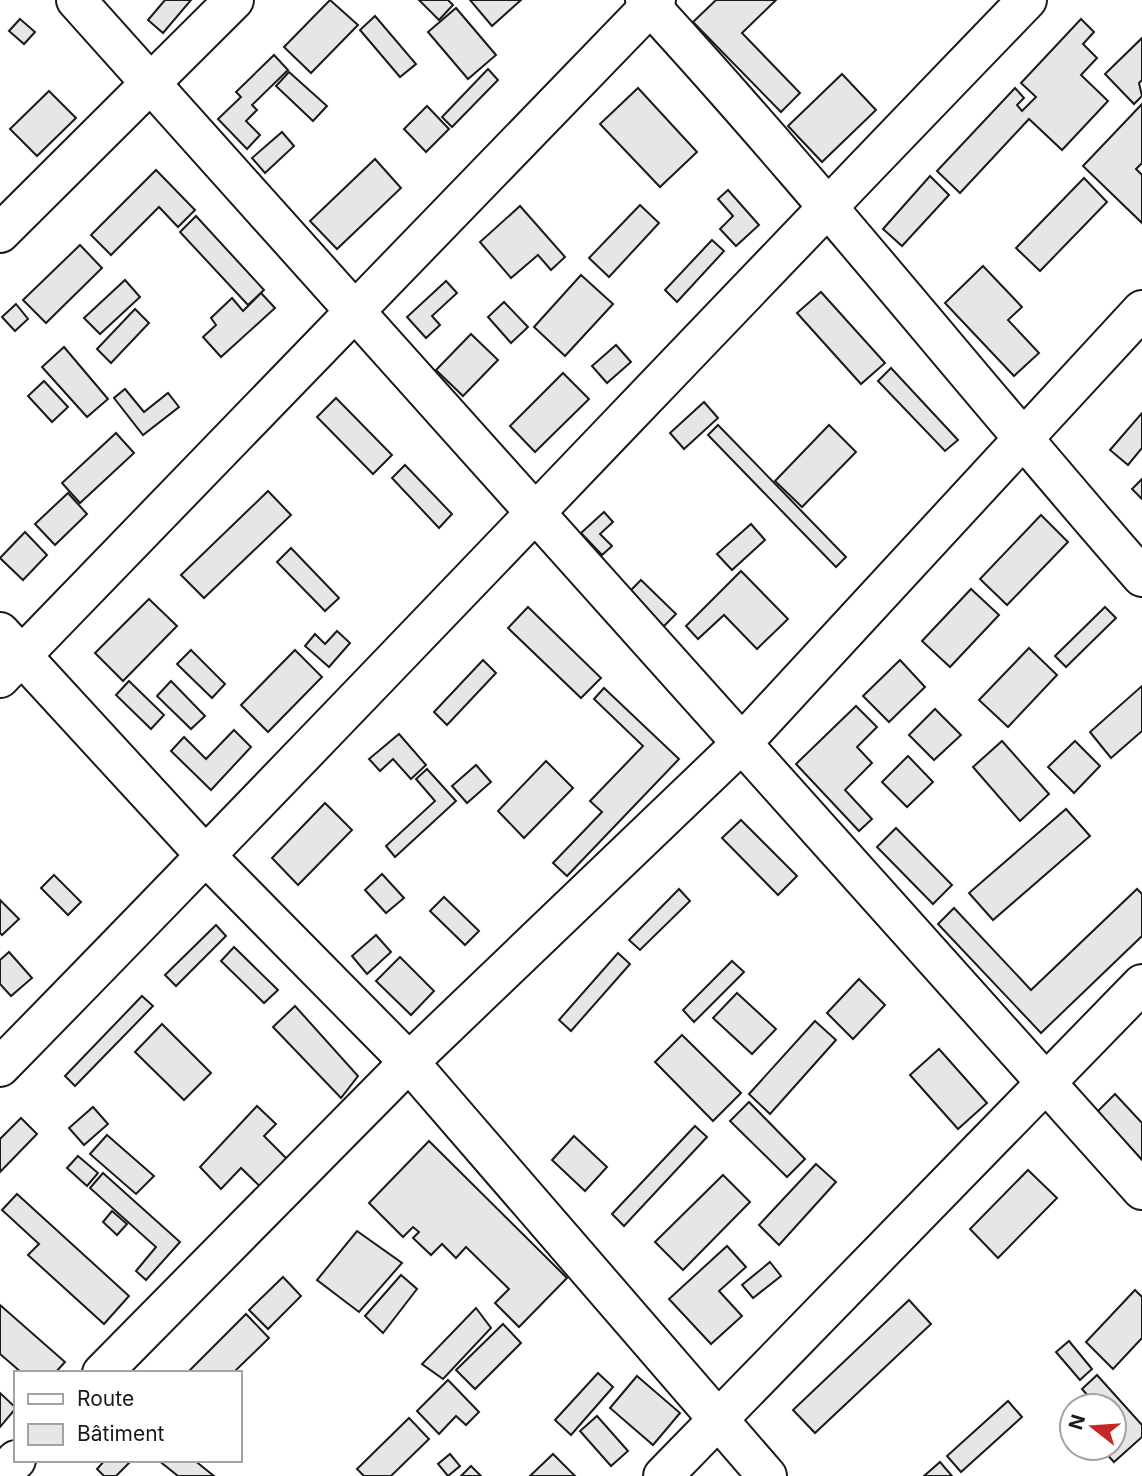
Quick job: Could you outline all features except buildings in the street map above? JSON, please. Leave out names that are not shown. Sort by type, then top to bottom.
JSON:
[{"type":"street","points":[[76,0],[1142,1190]]},
{"type":"street","points":[[0,233],[234,0]]},
{"type":"street","points":[[0,1068],[1027,0]]},
{"type":"street","points":[[767,1476],[409,1062],[7,656],[356,312],[651,2],[828,206],[1022,439],[1142,577]]},
{"type":"street","points":[[104,1371],[409,1062],[743,742],[1142,310]]},
{"type":"street","points":[[663,1476],[1142,984]]},
{"type":"street","points":[[0,1476],[14,1462]]}]
